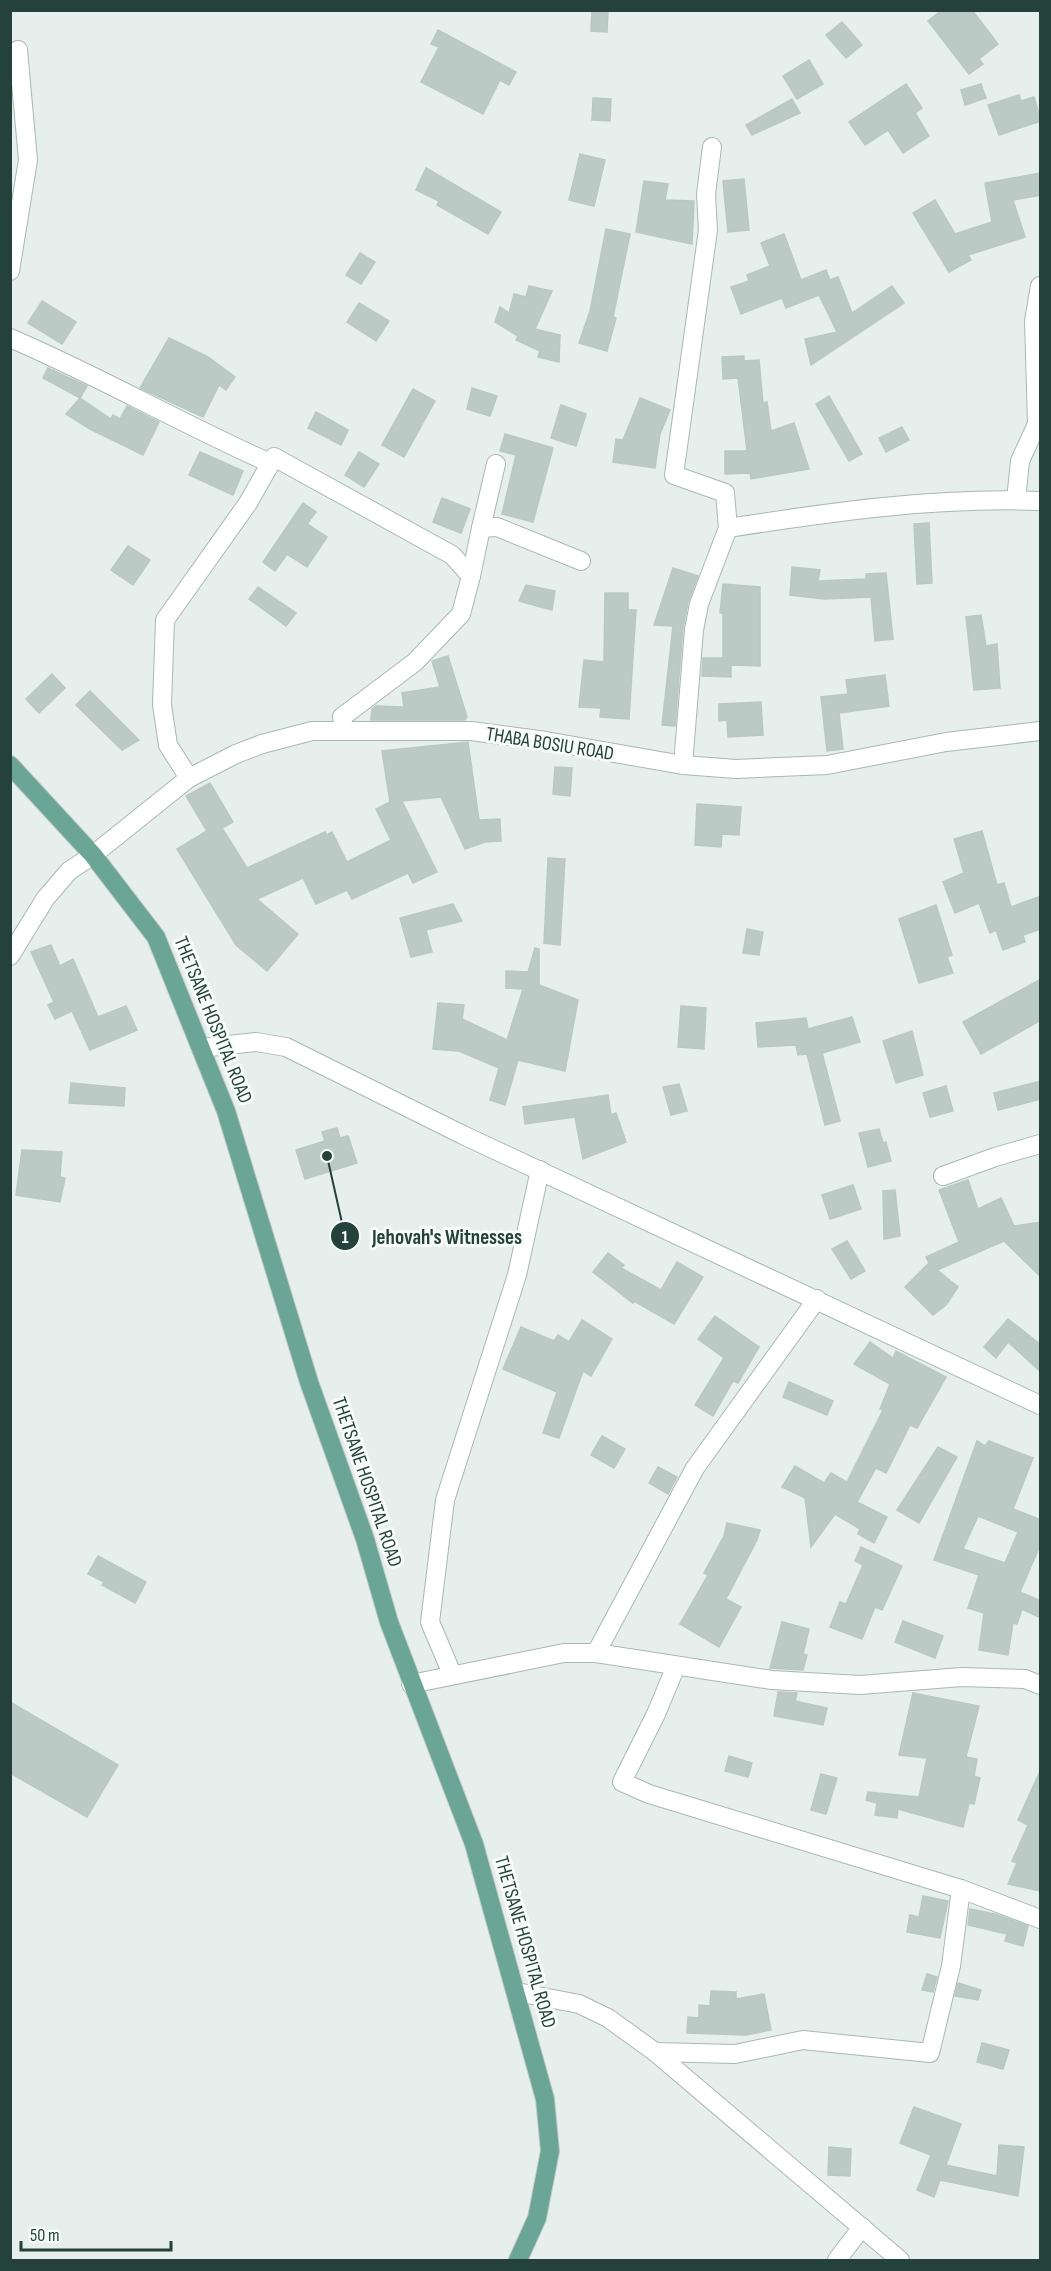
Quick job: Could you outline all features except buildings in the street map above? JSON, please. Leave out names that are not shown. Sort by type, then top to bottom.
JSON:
[{"type":"main road","name":"THETSANE HOSPITAL ROAD","points":[[10,765],[93,855],[156,937],[226,1111],[309,1382],[365,1539],[411,1684],[474,1844],[545,2099],[550,2151],[537,2218],[518,2260]]},
{"type":"street","points":[[10,272],[28,160],[18,50]]},
{"type":"street","points":[[682,765],[697,613],[728,528],[725,494],[674,475],[708,230],[706,194],[712,147]]},
{"type":"street","points":[[1016,500],[1020,461],[1037,424],[1034,321],[1041,286]]},
{"type":"street","points":[[10,338],[55,357],[196,430],[270,463]]},
{"type":"street","points":[[189,778],[168,745],[162,705],[165,620],[216,550],[274,457],[452,555],[471,576]]},
{"type":"street","points":[[344,730],[342,717],[414,662],[461,614],[496,464]]},
{"type":"street","points":[[728,528],[823,513],[896,506],[1016,500],[1041,501]]},
{"type":"street","points":[[481,528],[497,527],[581,561]]},
{"type":"street","name":"THABA BOSIU ROAD","points":[[10,956],[45,899],[69,871],[93,855],[189,778],[236,754],[262,744],[312,731],[471,731],[546,741],[682,765],[736,769],[827,765],[946,742],[1041,731]]},
{"type":"street","points":[[201,1048],[256,1042],[286,1047],[540,1170],[1041,1405]]},
{"type":"street","points":[[943,1176],[995,1156],[1041,1144]]},
{"type":"street","points":[[452,1674],[430,1622],[445,1500],[517,1275],[540,1170]]},
{"type":"street","points":[[596,1653],[695,1468],[817,1299]]},
{"type":"street","points":[[411,1684],[564,1653],[596,1653],[772,1680],[860,1685],[962,1677],[1025,1679],[1041,1685]]},
{"type":"street","points":[[676,1666],[656,1714],[622,1782],[649,1794],[961,1889],[1041,1919]]},
{"type":"street","points":[[655,2052],[735,2054],[803,2040],[930,2053],[951,1966],[961,1889]]},
{"type":"street","points":[[517,1992],[579,2004],[608,2018],[655,2052],[900,2260]]},
{"type":"street","points":[[837,2260],[862,2227]]},
{"type":"place","name":"Jehovah's Witnesses","points":[[327,1156]]}]
